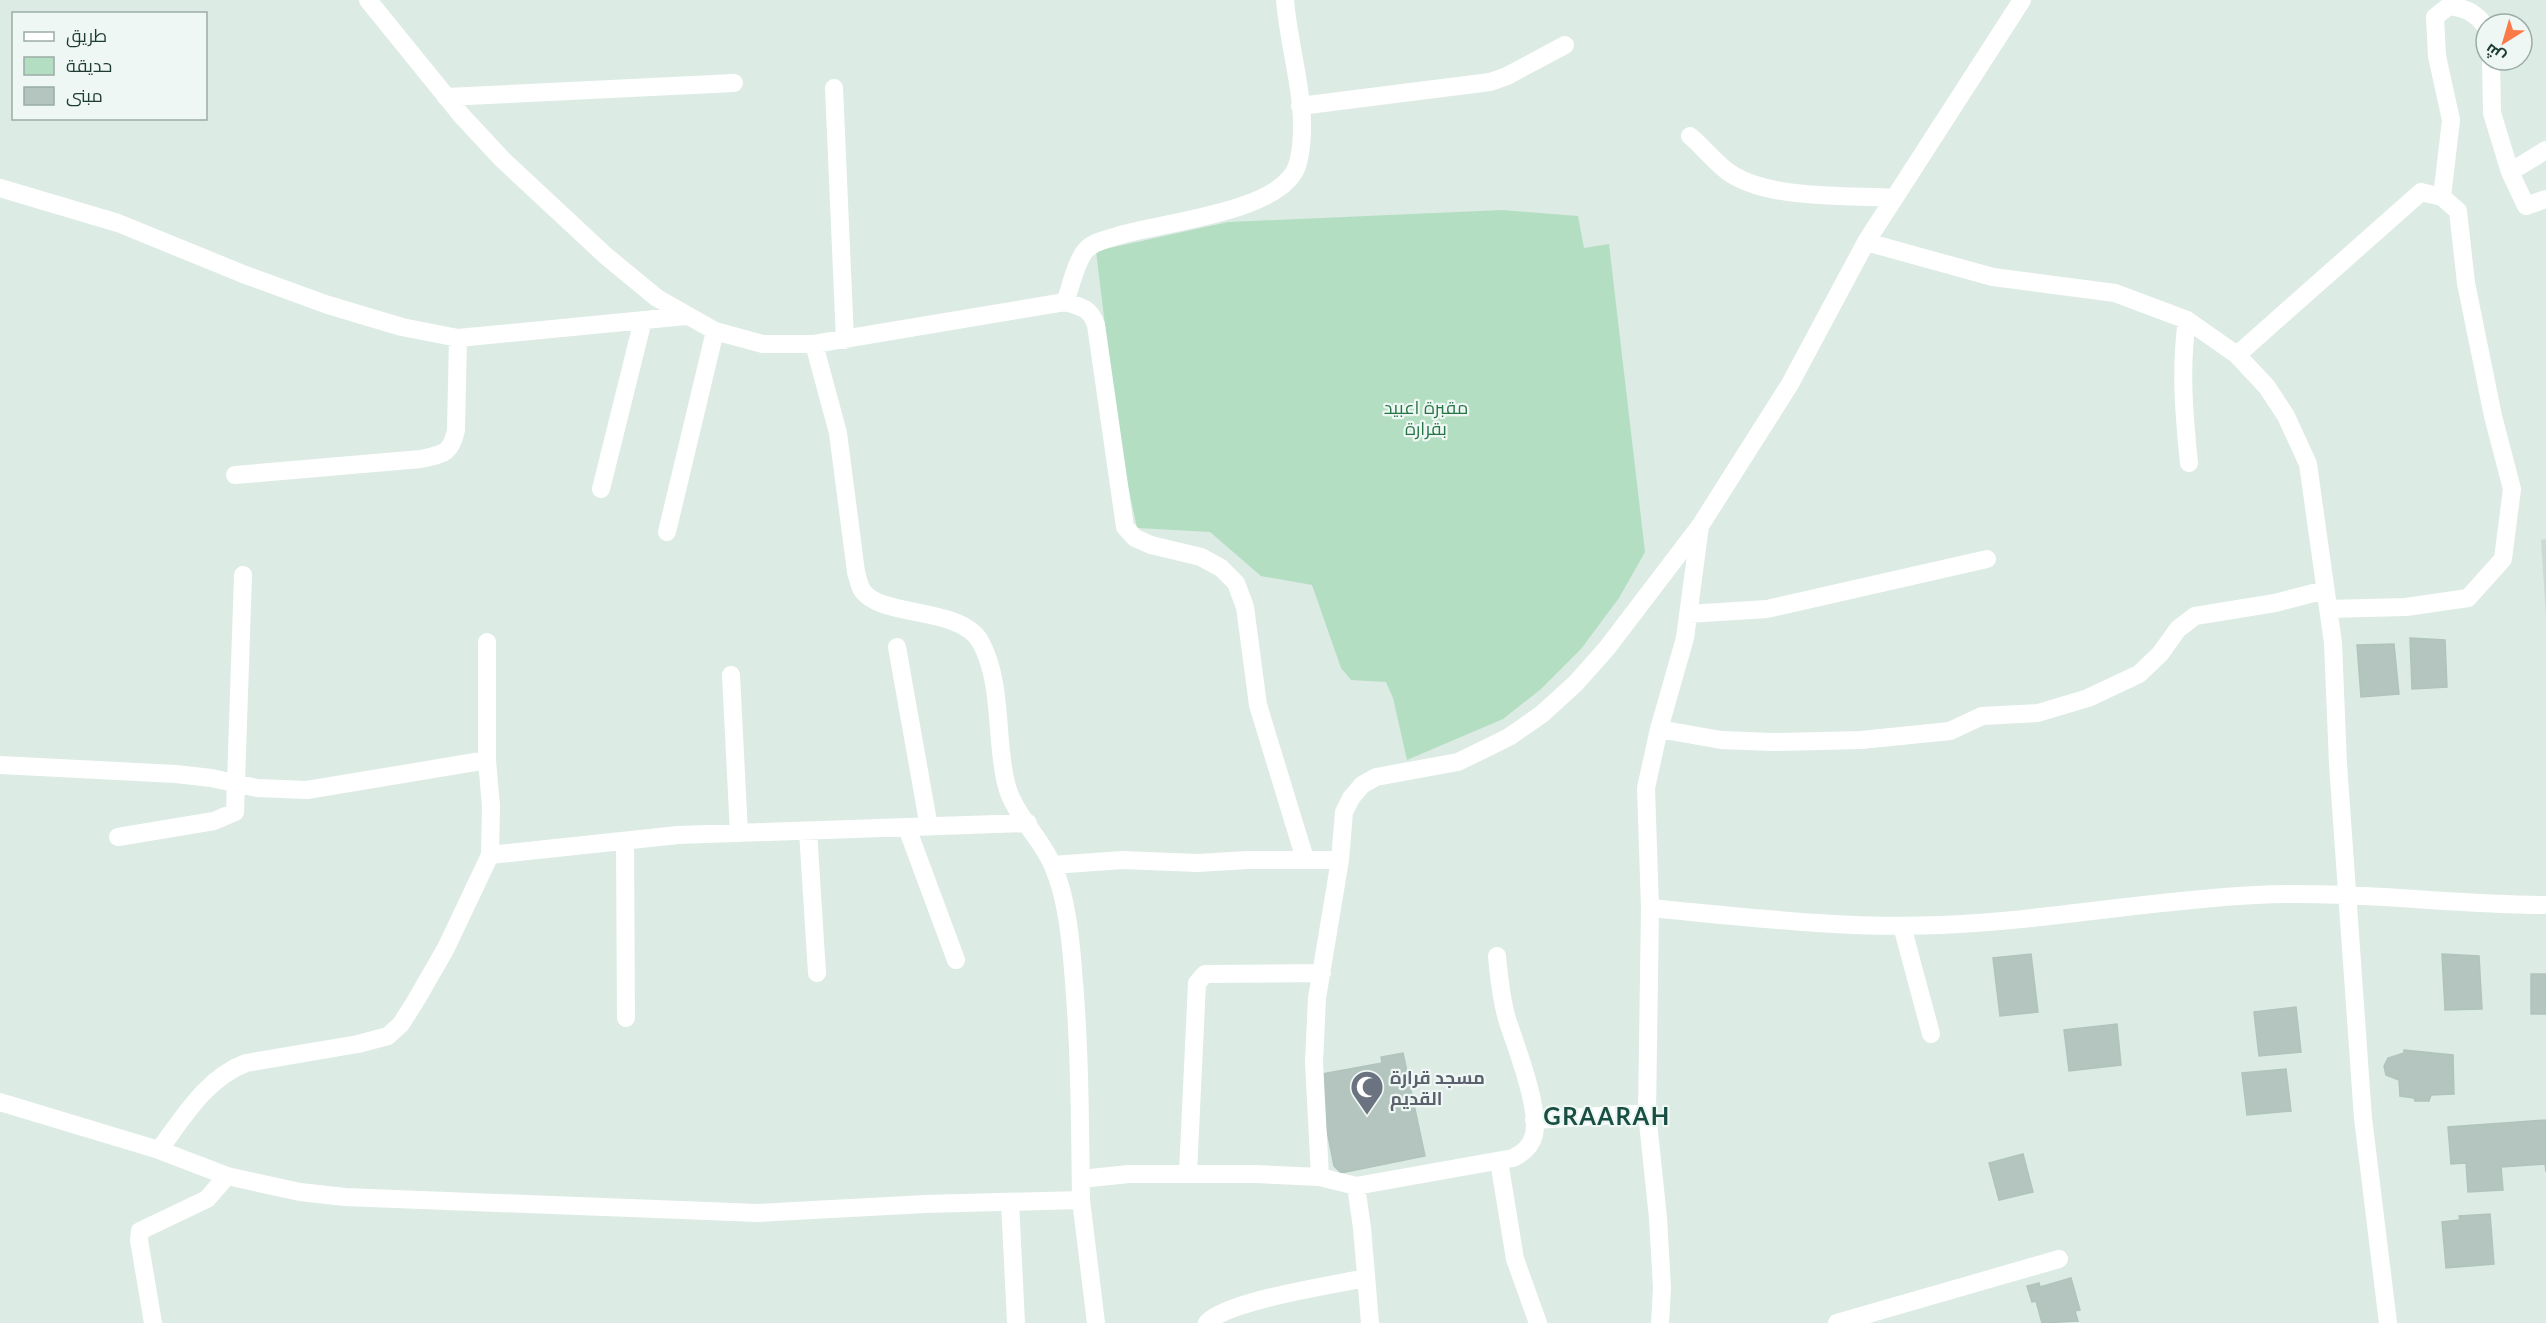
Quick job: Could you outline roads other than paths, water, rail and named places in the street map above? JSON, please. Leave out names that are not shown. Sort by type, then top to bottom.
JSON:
[{"type":"street","points":[[368,0],[446,97],[502,159],[606,256],[657,298],[715,331],[763,344],[814,344],[1065,303],[1086,308],[1092,314],[1096,325],[1125,527],[1135,538],[1151,545],[1201,557],[1221,568],[1236,583],[1245,607],[1258,705],[1305,859]]},
{"type":"street","points":[[1065,303],[1084,252],[1097,243],[1132,231],[1238,208],[1274,193],[1297,166],[1300,106],[1286,0]]},
{"type":"street","points":[[1320,1177],[1314,1062],[1317,998],[1340,860],[1344,812],[1362,785],[1376,777],[1458,762],[1509,737],[1542,714],[1576,683],[1607,648],[1700,526],[1790,384],[1866,242],[2022,0]]},
{"type":"street","points":[[2442,197],[2451,120],[2437,56],[2435,17],[2449,6],[2474,13]]},
{"type":"street","points":[[1300,106],[1490,82],[1507,76],[1565,45]]},
{"type":"street","points":[[2491,72],[2492,113],[2510,172],[2526,206],[2546,199]]},
{"type":"street","points":[[446,97],[734,83]]},
{"type":"street","points":[[834,88],[844,340]]},
{"type":"street","points":[[1690,136],[1727,171],[1748,183],[1778,190],[1894,198]]},
{"type":"street","points":[[2510,172],[2546,150]]},
{"type":"street","points":[[0,188],[118,223],[243,274],[328,305],[402,327],[458,338],[686,316]]},
{"type":"street","points":[[2237,355],[2407,201],[2421,192],[2442,197],[2458,211],[2466,283],[2493,416],[2512,489],[2503,559],[2468,598],[2406,608],[2328,609]]},
{"type":"street","points":[[1866,242],[1993,277],[2115,293],[2187,320],[2237,355],[2267,387],[2286,416],[2308,464],[2334,643],[2347,894],[2363,1118],[2388,1323]]},
{"type":"street","points":[[601,489],[644,320]]},
{"type":"street","points":[[2187,320],[2182,354],[2182,393],[2189,463]]},
{"type":"street","points":[[667,532],[715,331]]},
{"type":"street","points":[[235,475],[421,459],[444,454],[453,445],[456,430],[458,338]]},
{"type":"street","points":[[814,344],[838,433],[856,573],[861,589],[877,601],[960,623],[974,632],[990,667],[1001,761],[1008,793],[1053,865],[1066,911],[1073,964],[1081,1107],[1081,1200],[1096,1323]]},
{"type":"street","points":[[1660,1323],[1662,1288],[1655,1168],[1647,1113],[1650,908],[1646,788],[1659,729],[1685,639],[1700,526]]},
{"type":"street","points":[[1688,614],[1767,609],[1987,559]]},
{"type":"street","points":[[118,837],[214,821],[231,815],[236,806],[243,575]]},
{"type":"street","points":[[1659,729],[1720,740],[1773,742],[1861,740],[1950,731],[1982,716],[2038,713],[2088,698],[2139,674],[2160,654],[2178,629],[2195,616],[2275,603],[2325,590]]},
{"type":"street","points":[[159,1150],[201,1094],[229,1069],[358,1044],[388,1036],[401,1024],[426,984],[490,855],[487,642]]},
{"type":"street","points":[[897,647],[929,826]]},
{"type":"street","points":[[731,675],[739,833]]},
{"type":"street","points":[[0,765],[176,774],[283,791],[308,790],[487,760]]},
{"type":"street","points":[[490,855],[626,841],[739,833],[1028,823]]},
{"type":"street","points":[[907,828],[956,960]]},
{"type":"street","points":[[808,831],[817,973]]},
{"type":"street","points":[[626,841],[626,1018]]},
{"type":"street","points":[[1053,865],[1122,860],[1198,863],[1340,860]]},
{"type":"street","points":[[1650,908],[1762,919],[1902,926],[2015,921],[2255,895],[2347,894],[2506,905],[2546,905]]},
{"type":"street","points":[[1902,926],[1931,1034]]},
{"type":"street","points":[[1081,1179],[1129,1174],[1188,1173],[1320,1177],[1356,1186],[1513,1158],[1526,1149],[1534,1134],[1534,1120],[1520,1056],[1507,1018],[1497,956]]},
{"type":"street","points":[[1188,1173],[1197,982],[1205,974],[1322,972]]},
{"type":"street","points":[[0,1102],[159,1150],[227,1176],[300,1192],[345,1197],[580,1208],[758,1213],[1081,1200]]},
{"type":"street","points":[[1534,1120],[1647,1113]]},
{"type":"street","points":[[1499,1161],[1515,1259],[1538,1323]]},
{"type":"street","points":[[153,1323],[139,1240],[140,1231],[207,1199],[227,1176]]},
{"type":"street","points":[[1356,1186],[1362,1227],[1370,1323]]},
{"type":"street","points":[[1010,1202],[1016,1323]]},
{"type":"street","points":[[1837,1323],[2059,1259]]},
{"type":"street","points":[[1207,1323],[1222,1312],[1246,1305],[1366,1278]]},
{"type":"place","name":"مسجد قرارة القديم","points":[[1367,1116]]},
{"type":"district","name":"GRAARAH","points":[[1607,1115]]},
{"type":"park label","name":"مقبرة اعبيد بقرارة","points":[[1426,417]]}]
